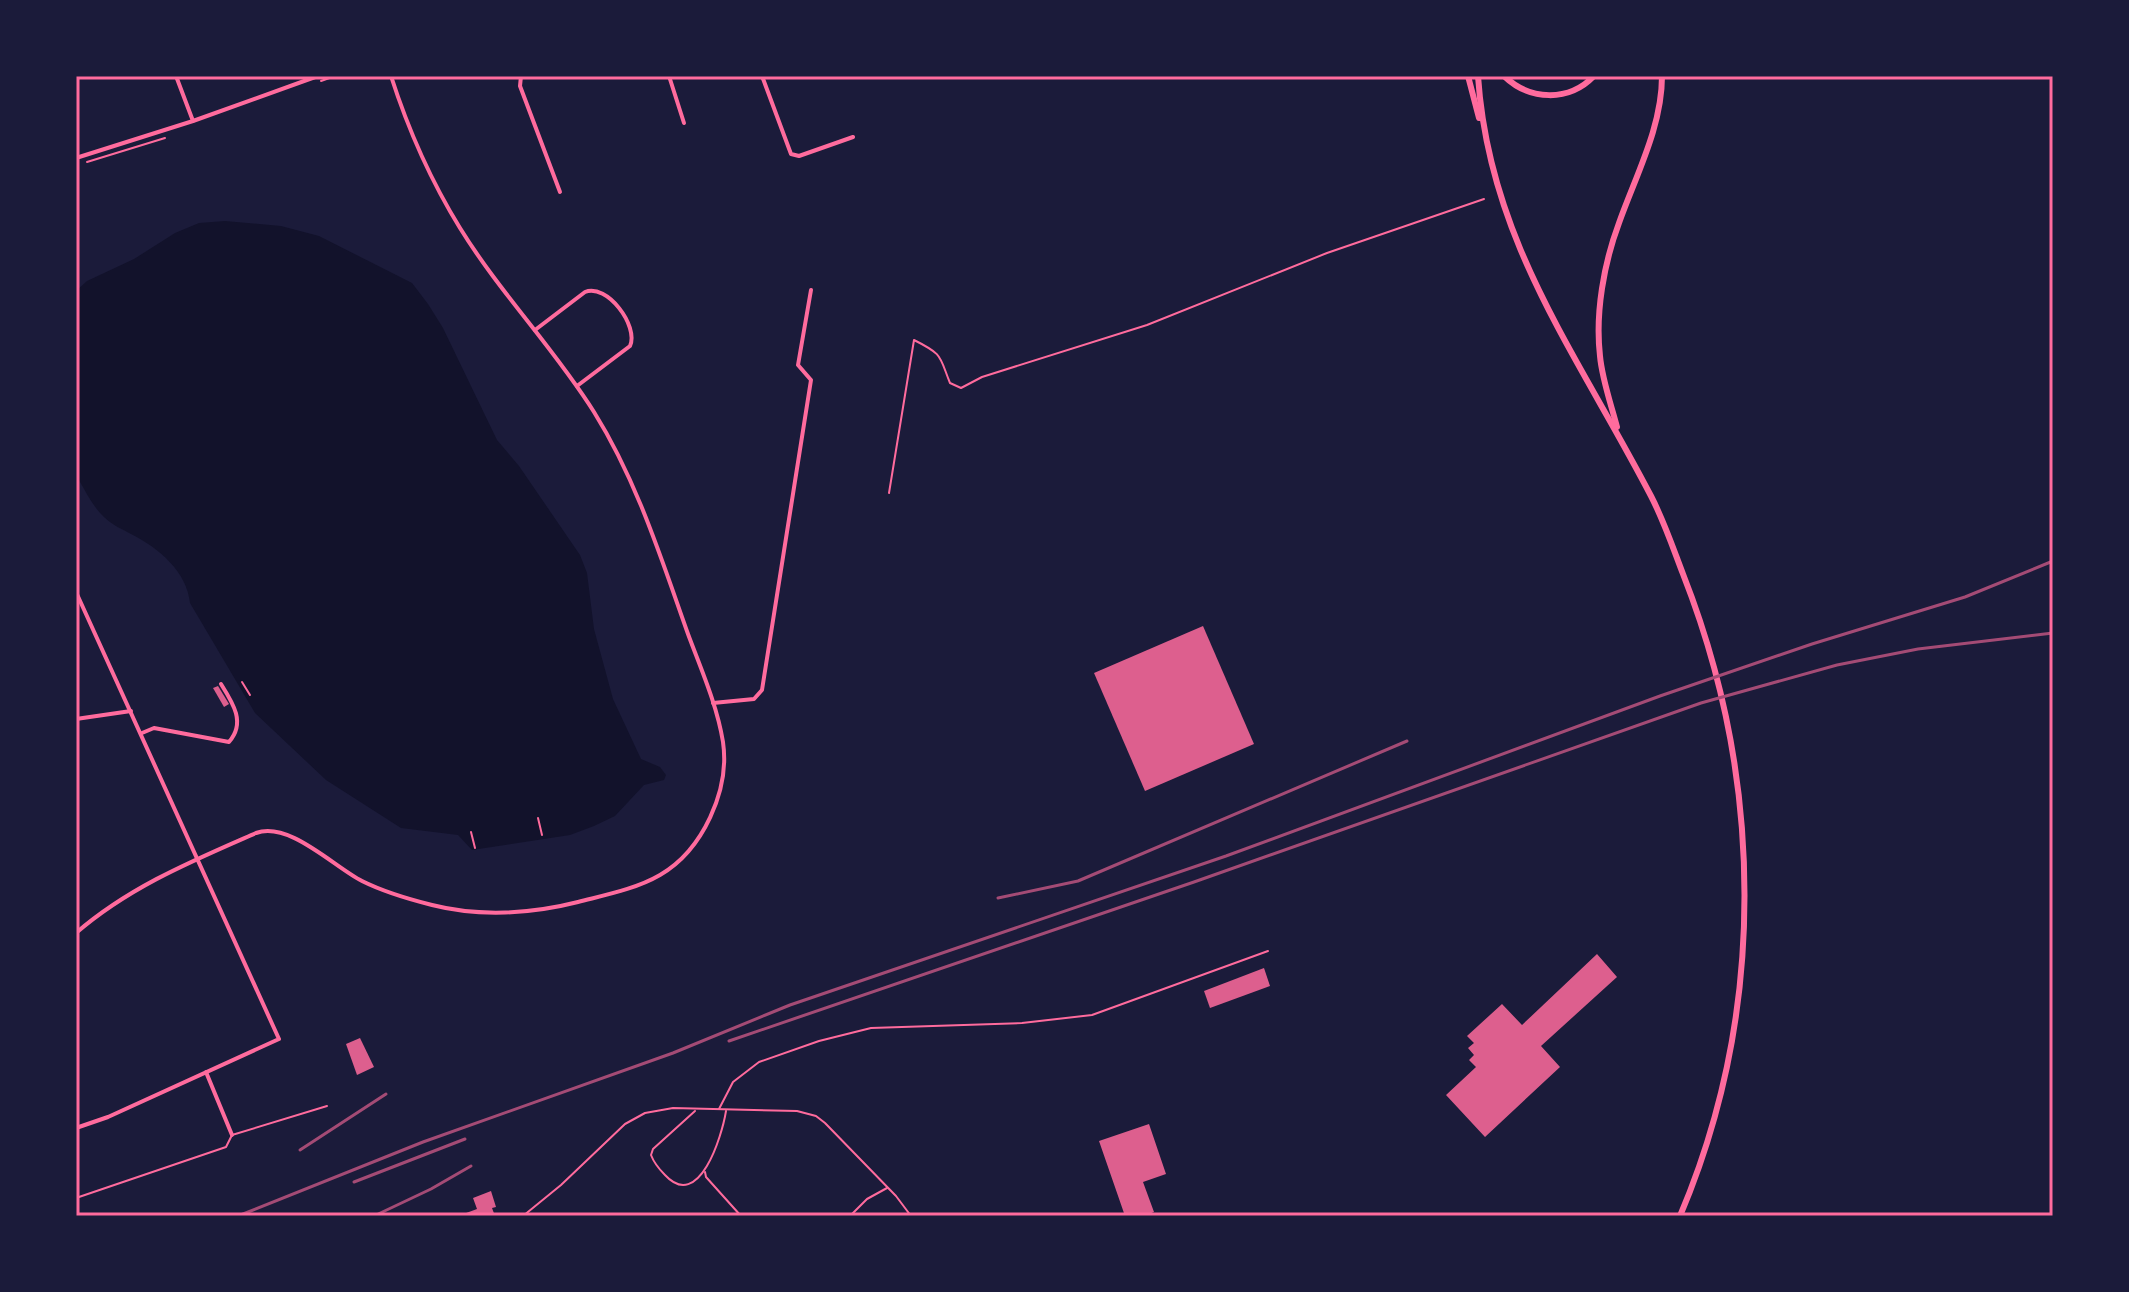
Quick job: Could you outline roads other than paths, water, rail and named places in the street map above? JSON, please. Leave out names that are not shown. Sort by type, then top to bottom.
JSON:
[{"type":"main road","points":[[1468,76],[1497,191],[1517,246],[1566,346],[1620,439],[1666,530],[1697,609],[1725,709],[1738,777],[1745,885],[1739,997],[1720,1096],[1680,1214]]},
{"type":"main road","points":[[1478,76],[1485,137]]},
{"type":"main road","points":[[1504,76],[1522,89],[1557,95],[1573,92],[1594,76]]},
{"type":"main road","points":[[1620,439],[1600,357],[1599,320],[1618,226],[1658,115],[1662,76]]},
{"type":"street","points":[[176,76],[193,121]]},
{"type":"street","points":[[76,158],[193,121],[318,76]]},
{"type":"street","points":[[76,933],[122,897],[197,859],[271,829],[292,836],[363,881],[441,908],[520,912],[562,906],[620,891],[666,871],[690,847],[719,796],[724,769],[723,743],[713,703],[635,488],[606,431],[577,386],[483,264],[449,209],[410,129],[391,76]]},
{"type":"street","points":[[521,76],[520,86],[560,192]]},
{"type":"street","points":[[669,76],[684,123]]},
{"type":"street","points":[[762,76],[791,154],[799,156],[853,137]]},
{"type":"street","points":[[534,330],[591,290],[604,292],[615,306],[631,327],[631,343],[577,386]]},
{"type":"street","points":[[713,703],[754,699],[762,690],[811,380],[798,365],[811,290]]},
{"type":"street","points":[[76,592],[279,1039],[108,1117],[76,1128]]},
{"type":"street","points":[[141,733],[154,728],[229,742],[234,736],[238,718],[221,684]]},
{"type":"street","points":[[76,719],[131,711]]},
{"type":"street","points":[[206,1072],[232,1135]]},
{"type":"lane","points":[[719,1109],[733,1082],[759,1062],[819,1041],[871,1028],[1022,1023],[1092,1015],[1268,951]]},
{"type":"lane","points":[[76,1198],[226,1147],[232,1135],[327,1106]]},
{"type":"lane","points":[[523,1216],[636,1117],[657,1109],[797,1111],[816,1116],[888,1188],[911,1216]]},
{"type":"lane","points":[[696,1110],[653,1149],[651,1155],[654,1163],[681,1187],[688,1186],[705,1171],[722,1136],[726,1109]]},
{"type":"lane","points":[[705,1171],[706,1177],[741,1216]]},
{"type":"lane","points":[[850,1216],[867,1199],[888,1188]]},
{"type":"railway","points":[[238,1216],[423,1142],[673,1053],[790,1005],[1226,856],[1660,696],[1812,644],[1965,597],[2053,561]]},
{"type":"railway","points":[[729,1041],[1194,882],[1701,703],[1837,665],[1918,649],[2053,633]]},
{"type":"railway","points":[[998,898],[1078,881],[1407,741]]},
{"type":"railway","points":[[300,1150],[386,1094]]},
{"type":"railway","points":[[354,1182],[465,1139]]},
{"type":"railway","points":[[374,1216],[471,1166]]}]
